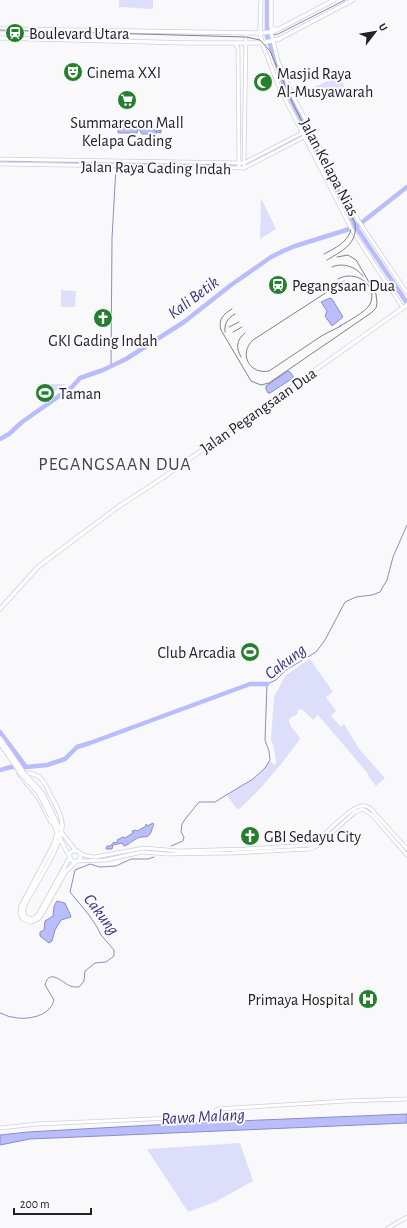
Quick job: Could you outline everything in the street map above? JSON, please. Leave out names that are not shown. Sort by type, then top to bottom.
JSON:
[{"type":"main road","points":[[261,0],[262,43]]},
{"type":"main road","points":[[271,0],[271,27],[272,29],[279,29]]},
{"type":"main road","points":[[0,38],[262,43],[279,29],[334,0]]},
{"type":"main road","points":[[0,29],[246,34],[262,33],[279,39],[353,0]]},
{"type":"main road","points":[[85,31],[85,39]]},
{"type":"main road","name":"Jalan Pegangsaan Dua","points":[[0,609],[38,567],[75,541],[118,507],[161,479],[405,307]]},
{"type":"main road","points":[[0,738],[24,773],[43,794],[56,830],[72,861],[77,862]]},
{"type":"main road","points":[[0,745],[21,774],[38,792],[62,833],[78,852],[81,858],[64,874],[41,916],[37,920],[29,922],[22,917],[20,909],[60,838],[62,833],[63,824],[46,784],[38,775],[32,773],[18,773]]},
{"type":"main road","points":[[0,745],[18,773],[38,796],[48,818],[54,825]]},
{"type":"main road","points":[[27,784],[27,779],[38,775]]},
{"type":"main road","points":[[56,830],[55,842],[23,909],[24,915],[30,919],[38,915],[72,852],[78,852]]},
{"type":"street","points":[[244,168],[246,34]]},
{"type":"street","name":"Jalan Kelapa Nias","points":[[270,37],[291,93],[362,226],[407,293]]},
{"type":"street","points":[[235,43],[238,48],[239,168]]},
{"type":"street","name":"Jalan Kelapa Nias","points":[[262,43],[276,81],[352,230],[405,307]]},
{"type":"street","points":[[238,116],[245,116]]},
{"type":"street","points":[[238,121],[244,121]]},
{"type":"street","name":"Jalan Raya Gading Indah","points":[[0,159],[238,164],[244,163],[302,133]]},
{"type":"street","name":"Jalan Raya Gading Indah","points":[[0,164],[244,168],[304,137]]},
{"type":"street","points":[[345,819],[358,806],[369,808],[407,850]]},
{"type":"street","points":[[77,862],[106,860],[142,852],[245,849],[310,845],[315,843],[357,811],[366,810],[372,814],[407,855]]},
{"type":"street","points":[[78,852],[86,856],[95,857],[144,848],[166,852]]},
{"type":"street","points":[[0,1128],[38,1124],[216,1116],[216,1110],[218,1109],[346,1101],[407,1099]]},
{"type":"street","points":[[388,1228],[407,1217]]},
{"type":"shaded area","points":[[119,0],[153,0],[153,9],[119,7]]},
{"type":"shaded area","points":[[339,75],[346,89],[322,101],[315,87]]},
{"type":"shaded area","points":[[261,198],[276,229],[260,239]]},
{"type":"shaded area","points":[[61,290],[76,291],[75,307],[61,307]]},
{"type":"shaded area","name":"Taman","points":[[39,384],[66,384],[39,402]]},
{"type":"shaded area","points":[[310,659],[333,692],[326,697],[336,711],[331,716],[341,727],[344,724],[360,750],[385,778],[376,786],[368,776],[369,775],[318,715],[313,720],[302,709],[298,710],[297,714],[290,718],[289,721],[300,739],[271,776],[238,810],[227,796],[261,772],[269,761],[275,765],[276,763],[274,748],[271,740],[274,697],[285,676]]},
{"type":"shaded area","points":[[240,1143],[253,1181],[215,1202],[188,1212],[147,1149]]},
{"type":"water","points":[[114,126],[127,128],[133,126],[149,129],[153,128],[156,132],[156,128],[158,131],[161,130],[161,133],[157,132],[156,134],[142,134],[138,128],[137,133],[118,133],[118,127],[116,129]]},
{"type":"water","points":[[330,298],[343,317],[332,326],[325,316],[327,311],[321,302]]},
{"type":"water","points":[[288,371],[293,378],[268,393],[266,386]]},
{"type":"water","points":[[153,823],[154,826],[150,835],[138,838],[124,846],[122,843],[113,845],[112,849],[106,849],[107,846],[110,846],[114,842],[118,842],[117,840],[123,837],[125,838],[133,833],[132,831],[137,831],[146,826],[146,824],[147,826]]},
{"type":"water","points":[[57,901],[65,903],[71,917],[61,920],[55,930],[52,941],[49,943],[40,936],[40,932],[44,930],[45,921],[53,916],[54,906]]},
{"type":"water","points":[[407,1114],[407,1123],[30,1139],[0,1145],[0,1135],[28,1132],[189,1123]]},
{"type":"waterway","points":[[267,0],[267,36],[285,88],[356,227],[407,303]]},
{"type":"waterway","points":[[273,35],[278,34],[345,0]]},
{"type":"waterway","points":[[245,165],[302,135]]},
{"type":"waterway","points":[[0,161],[112,163]]},
{"type":"waterway","points":[[118,163],[237,165]]},
{"type":"waterway","points":[[111,366],[112,238],[116,167]]},
{"type":"waterway","name":"Kali Betik","points":[[0,439],[9,434],[22,422],[72,387],[80,378],[103,370],[126,359],[184,322],[231,285],[271,257],[295,246],[356,227],[407,187]]},
{"type":"waterway","name":"Cakung","points":[[171,846],[183,841],[184,837],[181,832],[182,824],[199,802],[215,802],[253,779],[265,768],[270,760],[269,751],[265,740],[267,684],[276,680],[286,670],[316,652],[325,640],[345,602],[356,597],[372,595],[380,592],[387,580],[393,557],[407,525]]},
{"type":"waterway","points":[[0,770],[11,767],[47,765],[65,759],[77,747],[250,684],[267,684]]},
{"type":"waterway","points":[[0,732],[26,767]]},
{"type":"waterway","name":"Cakung","points":[[0,1013],[16,1018],[32,1017],[42,1014],[51,1007],[54,1000],[45,985],[49,977],[60,979],[70,986],[79,987],[84,981],[85,971],[95,963],[106,962],[114,956],[114,950],[101,935],[89,915],[70,892],[75,870],[90,864],[100,867],[116,866],[131,859],[148,859],[154,857]]},
{"type":"tram line","points":[[0,30],[246,37],[260,40],[270,51],[295,108],[355,223],[354,236],[348,246],[327,260]]},
{"type":"tram line","points":[[324,254],[344,242],[351,230]]},
{"type":"tram line","points":[[232,309],[222,318],[220,323],[221,330],[251,381],[261,385],[269,383],[371,313],[376,308],[376,294],[356,260],[348,255],[337,257]]},
{"type":"tram line","points":[[332,267],[340,265],[349,266],[357,270],[363,276]]},
{"type":"tram line","points":[[338,279],[345,276],[351,276],[364,281],[368,285],[372,297],[370,304],[365,310],[340,326]]},
{"type":"tram line","points":[[341,326],[323,335],[269,371],[256,370],[248,362],[246,357],[246,351],[253,340],[344,281]]},
{"type":"tram line","points":[[225,332],[227,321],[235,314]]},
{"type":"tram line","points":[[229,327],[239,322]]},
{"type":"tram line","points":[[233,332],[242,327]]},
{"type":"tram line","points":[[241,357],[238,350],[238,341],[245,333]]},
{"type":"place","name":"Boulevard Utara","points":[[15,33]]},
{"type":"place","name":"Cinema XXI","points":[[73,72]]},
{"type":"place","name":"Masjid Raya Al-Musyawarah","points":[[263,82]]},
{"type":"place","name":"Summarecon Mall Kelapa Gading","points":[[127,100]]},
{"type":"place","name":"Pegangsaan Dua","points":[[278,285]]},
{"type":"place","name":"GKI Gading Indah","points":[[103,318]]},
{"type":"place","name":"Taman","points":[[45,393]]},
{"type":"place","name":"Club Arcadia","points":[[250,652]]},
{"type":"place","name":"GBI Sedayu City","points":[[250,836]]},
{"type":"place","name":"Primaya Hospital","points":[[368,999]]},
{"type":"district","name":"PEGANGSAAN DUA","points":[[115,464]]},
{"type":"water label","name":"Rawa Malang","points":[[203,1116]]}]
